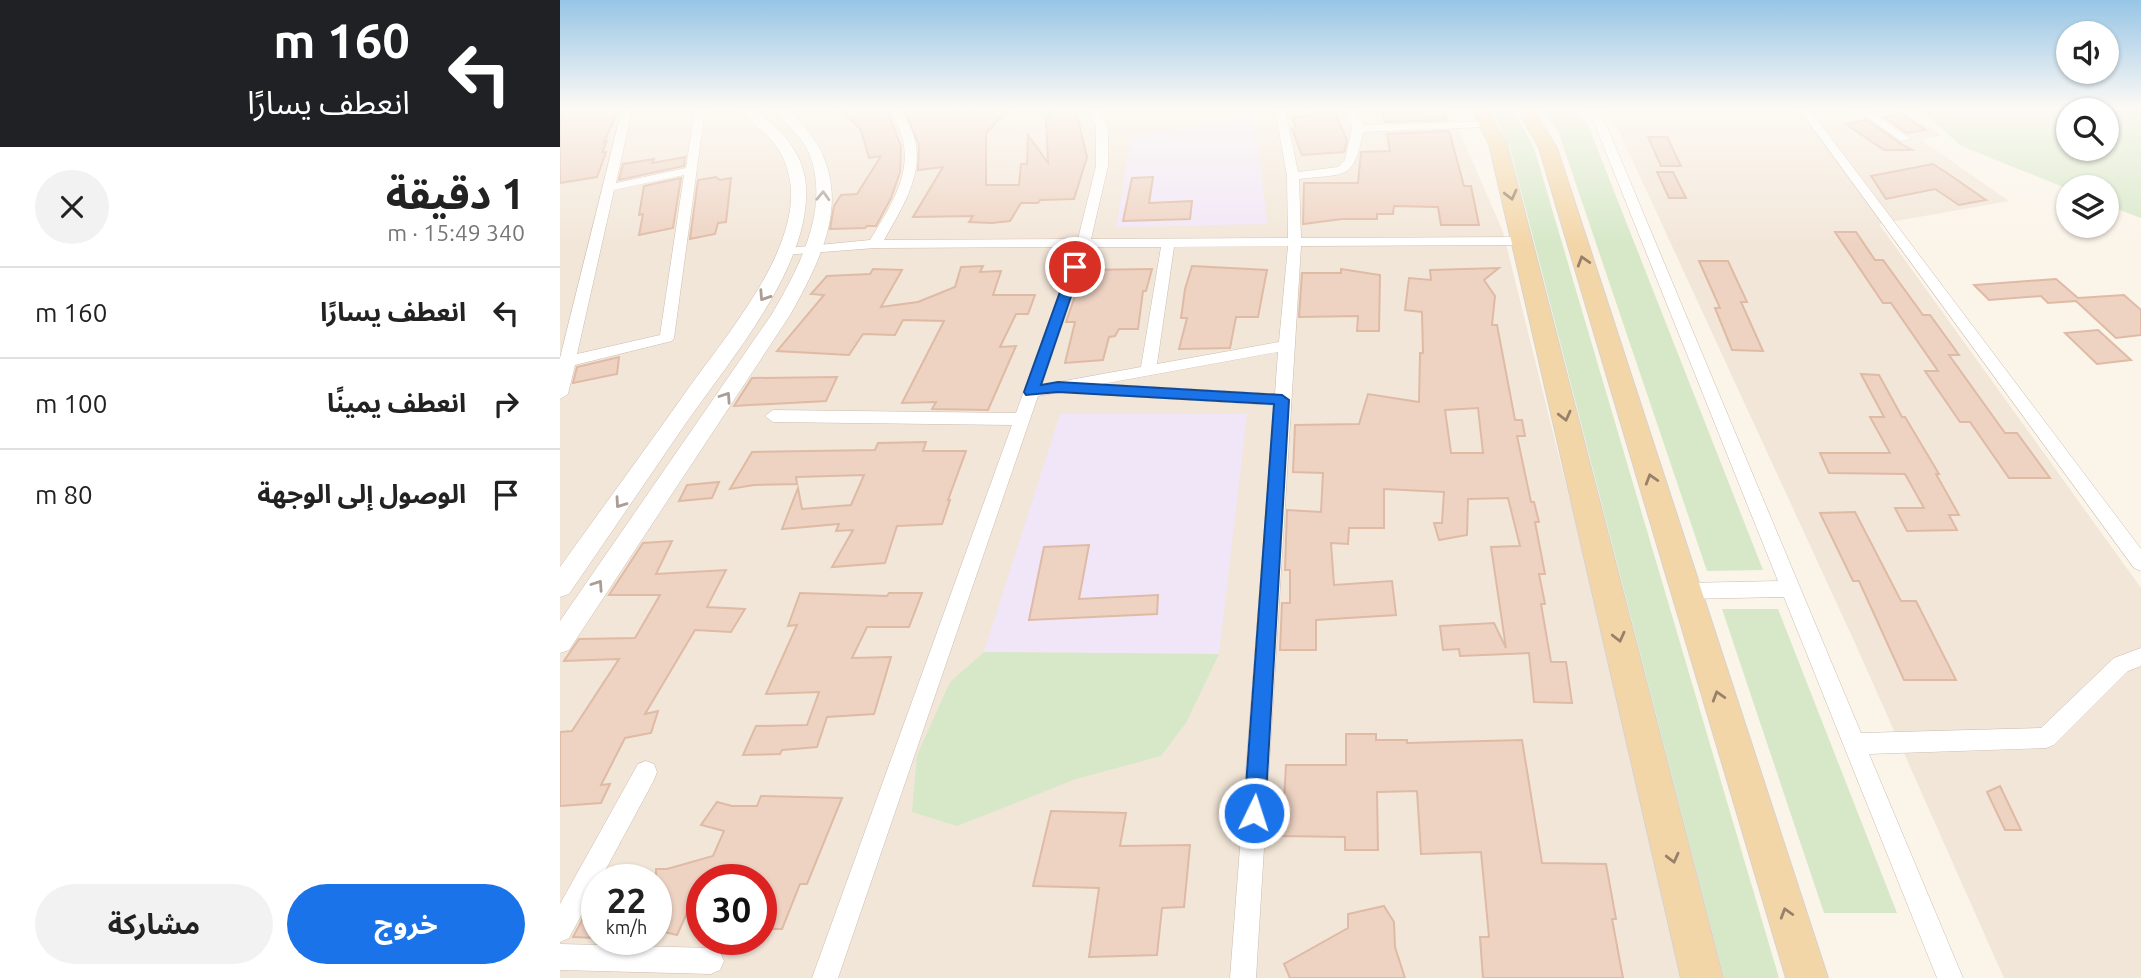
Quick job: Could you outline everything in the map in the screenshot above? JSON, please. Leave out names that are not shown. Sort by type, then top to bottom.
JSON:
[{"type":"main road","points":[[1501,155],[1702,978]]},
{"type":"main road","points":[[1550,155],[1807,978]]},
{"type":"street","points":[[560,394],[564,362],[616,155]]},
{"type":"street","points":[[564,362],[667,338],[693,155]]},
{"type":"street","points":[[560,587],[762,300],[788,252],[799,207],[797,172],[789,155]]},
{"type":"street","points":[[560,642],[800,284],[815,249],[824,197],[820,162],[816,155]]},
{"type":"street","points":[[875,244],[904,192],[914,155]]},
{"type":"street","points":[[825,978],[1083,245],[1102,166],[1102,155]]},
{"type":"street","points":[[1243,978],[1282,400],[1296,243],[1293,176],[1289,155]]},
{"type":"street","points":[[1293,176],[1342,170],[1351,161],[1352,155]]},
{"type":"street","points":[[1613,155],[1950,978]]},
{"type":"street","points":[[1839,155],[2141,563]]},
{"type":"street","points":[[608,188],[691,170]]},
{"type":"street","points":[[788,252],[875,244],[1522,241]]},
{"type":"street","points":[[1148,371],[1155,332],[1157,289],[1168,244]]},
{"type":"street","points":[[1031,392],[1286,346]]},
{"type":"street","points":[[1058,387],[1282,400]]},
{"type":"street","points":[[773,416],[1021,419]]},
{"type":"street","points":[[644,468],[678,467]]},
{"type":"street","points":[[1686,591],[1790,589]]},
{"type":"street","points":[[1854,744],[2046,738],[2121,664],[2141,657]]},
{"type":"street","points":[[560,929],[646,772]]},
{"type":"street","points":[[560,957],[711,961]]},
{"type":"shaded area","points":[[560,155],[1470,155],[1503,232],[1689,978],[560,978]]},
{"type":"shaded area","points":[[1128,155],[1259,155],[1267,224],[1116,227]]},
{"type":"shaded area","points":[[1630,155],[1942,155],[2009,201],[1879,224],[2141,588],[2141,978],[2004,978],[1855,643]]},
{"type":"shaded area","points":[[1060,414],[1247,414],[1219,654],[984,652]]},
{"type":"green space","points":[[1512,155],[1536,155],[1779,978],[1724,978]]},
{"type":"green space","points":[[1566,155],[1600,155],[1763,570],[1707,571]]},
{"type":"green space","points":[[1982,155],[2056,155],[2056,161],[2119,161],[2119,155],[2141,155],[2141,218],[2119,210],[2119,175],[2056,175],[2056,184]]},
{"type":"green space","points":[[1722,609],[1778,609],[1897,913],[1824,913]]},
{"type":"green space","points":[[984,652],[1219,654],[1186,723],[1161,756],[1076,779],[957,826],[912,812],[917,755],[950,682]]},
{"type":"building","points":[[560,155],[605,155],[597,177],[560,183]]},
{"type":"building","points":[[868,155],[901,155],[900,172],[891,198],[876,226],[830,229],[834,206],[841,195],[857,194],[881,156],[869,158]]},
{"type":"building","points":[[919,155],[986,155],[986,185],[1019,185],[1021,164],[1027,164],[1027,155],[1042,155],[1048,163],[1048,155],[1086,155],[1087,157],[1074,199],[1021,203],[1010,221],[992,223],[969,222],[973,216],[913,217],[943,167],[918,170]]},
{"type":"building","points":[[1361,155],[1455,155],[1464,186],[1471,186],[1479,225],[1441,225],[1438,207],[1394,206],[1393,214],[1377,214],[1377,219],[1342,219],[1303,224],[1304,183],[1358,183]]},
{"type":"building","points":[[1656,155],[1676,155],[1681,166],[1661,166]]},
{"type":"building","points":[[685,157],[684,166],[619,180],[623,164],[654,159],[652,163]]},
{"type":"building","points":[[1933,164],[1986,200],[1959,205],[1935,189],[1886,199],[1871,176]]},
{"type":"building","points":[[1657,172],[1673,172],[1686,198],[1669,198]]},
{"type":"building","points":[[716,177],[720,180],[731,178],[726,222],[718,223],[715,234],[690,239],[698,180]]},
{"type":"building","points":[[1153,177],[1149,203],[1192,201],[1190,219],[1123,221],[1132,178]]},
{"type":"building","points":[[681,178],[673,228],[639,235],[644,186]]},
{"type":"building","points":[[1835,232],[1856,232],[1875,260],[1883,260],[1923,315],[1930,315],[1959,355],[1949,355],[2005,433],[2017,433],[2050,478],[2009,478],[1970,422],[1960,422],[1925,371],[1938,371],[1891,303],[1883,303]]},
{"type":"building","points":[[1699,261],[1728,261],[1747,302],[1741,302],[1763,351],[1732,350],[1715,308],[1720,308]]},
{"type":"building","points":[[983,266],[980,272],[1001,271],[993,295],[1035,295],[1028,314],[1016,314],[1000,347],[1016,346],[988,410],[932,409],[936,402],[902,403],[944,321],[903,320],[895,335],[863,334],[849,355],[777,351],[824,295],[811,294],[827,276],[870,274],[873,269],[902,270],[881,307],[918,302],[955,287],[961,267]]},
{"type":"building","points":[[1192,266],[1267,270],[1258,317],[1236,317],[1230,348],[1179,349],[1187,318],[1181,318],[1185,289]]},
{"type":"building","points":[[1499,268],[1484,280],[1495,296],[1492,325],[1497,325],[1515,420],[1522,420],[1525,436],[1517,436],[1531,502],[1534,502],[1539,522],[1535,522],[1545,574],[1539,574],[1545,604],[1541,604],[1551,662],[1566,662],[1572,703],[1534,702],[1529,653],[1460,656],[1459,649],[1443,650],[1440,626],[1494,623],[1506,648],[1491,547],[1520,546],[1508,498],[1468,499],[1467,535],[1439,540],[1434,523],[1442,523],[1444,492],[1384,489],[1384,528],[1349,528],[1348,544],[1331,543],[1334,585],[1392,581],[1396,615],[1316,620],[1316,650],[1280,650],[1282,603],[1290,603],[1290,570],[1285,570],[1287,510],[1321,512],[1323,473],[1293,472],[1295,425],[1359,424],[1368,394],[1419,402],[1420,353],[1423,353],[1422,312],[1405,310],[1409,278],[1431,280],[1430,270]],"holes":[[[1478,408],[1483,453],[1451,453],[1445,410]]]},
{"type":"building","points":[[1152,269],[1146,291],[1143,291],[1138,329],[1119,329],[1115,336],[1109,337],[1103,360],[1065,363],[1075,322],[1066,322],[1084,270]]},
{"type":"building","points":[[1341,269],[1380,275],[1379,331],[1357,331],[1358,316],[1299,317],[1302,273],[1341,273]]},
{"type":"building","points":[[2056,279],[2078,298],[2124,295],[2141,310],[2141,335],[2116,338],[2076,301],[2048,303],[2041,296],[1989,300],[1974,285]]},
{"type":"building","points":[[2098,330],[2131,360],[2097,364],[2065,333]]},
{"type":"building","points":[[619,357],[617,374],[573,383],[577,367]]},
{"type":"building","points":[[1861,374],[1879,375],[1902,417],[1905,417],[1939,474],[1936,474],[1959,515],[1949,515],[1957,530],[1907,531],[1895,508],[1924,508],[1905,474],[1829,473],[1820,453],[1890,453],[1870,417],[1884,417]]},
{"type":"building","points":[[837,377],[826,401],[734,406],[752,378]]},
{"type":"building","points":[[926,442],[923,451],[966,451],[942,524],[897,526],[885,563],[832,567],[853,530],[836,531],[839,524],[782,529],[798,488],[802,509],[851,505],[864,475],[796,477],[797,484],[754,485],[730,489],[752,452],[875,450],[878,443]]},
{"type":"building","points":[[719,482],[712,498],[679,501],[687,485]]},
{"type":"building","points":[[1855,512],[1901,601],[1916,601],[1956,680],[1904,680],[1859,581],[1853,581],[1820,513]]},
{"type":"building","points":[[672,541],[656,574],[726,570],[707,607],[745,609],[731,632],[695,630],[645,714],[658,711],[651,733],[625,738],[601,785],[610,784],[601,803],[560,806],[560,732],[572,731],[619,659],[564,661],[579,639],[635,638],[660,595],[609,595],[643,543]]},
{"type":"building","points":[[1089,545],[1079,599],[1158,595],[1157,614],[1029,620],[1044,547]]},
{"type":"building","points":[[800,593],[887,596],[889,593],[922,593],[909,627],[867,627],[852,658],[891,657],[874,714],[827,717],[817,747],[782,750],[780,754],[743,755],[756,726],[807,725],[819,692],[766,694],[797,625],[788,626]]},
{"type":"building","points":[[1346,734],[1376,734],[1376,740],[1407,740],[1407,743],[1522,740],[1542,863],[1606,864],[1616,919],[1612,919],[1623,978],[1483,978],[1480,937],[1489,937],[1481,852],[1421,854],[1417,791],[1377,792],[1378,850],[1345,850],[1345,837],[1282,836],[1286,765],[1346,765]]},
{"type":"building","points":[[2000,786],[2021,830],[2005,830],[1987,792]]},
{"type":"building","points":[[761,796],[842,798],[807,884],[800,884],[782,929],[777,929],[777,864],[686,864],[686,915],[677,935],[672,934],[672,868],[713,856],[724,831],[701,825],[717,802],[732,806],[757,806]]},
{"type":"building","points":[[1051,811],[1126,813],[1120,846],[1190,845],[1184,907],[1162,908],[1157,955],[1089,957],[1099,888],[1033,886]]},
{"type":"building","points":[[1384,906],[1394,922],[1395,947],[1405,978],[1290,978],[1284,964],[1348,928],[1348,914]]},
{"type":"building","points":[[581,922],[581,937],[573,937]]},
{"type":"route","points":[[1075,267],[1031,392],[1058,387],[1282,400],[1254,813]]}]
